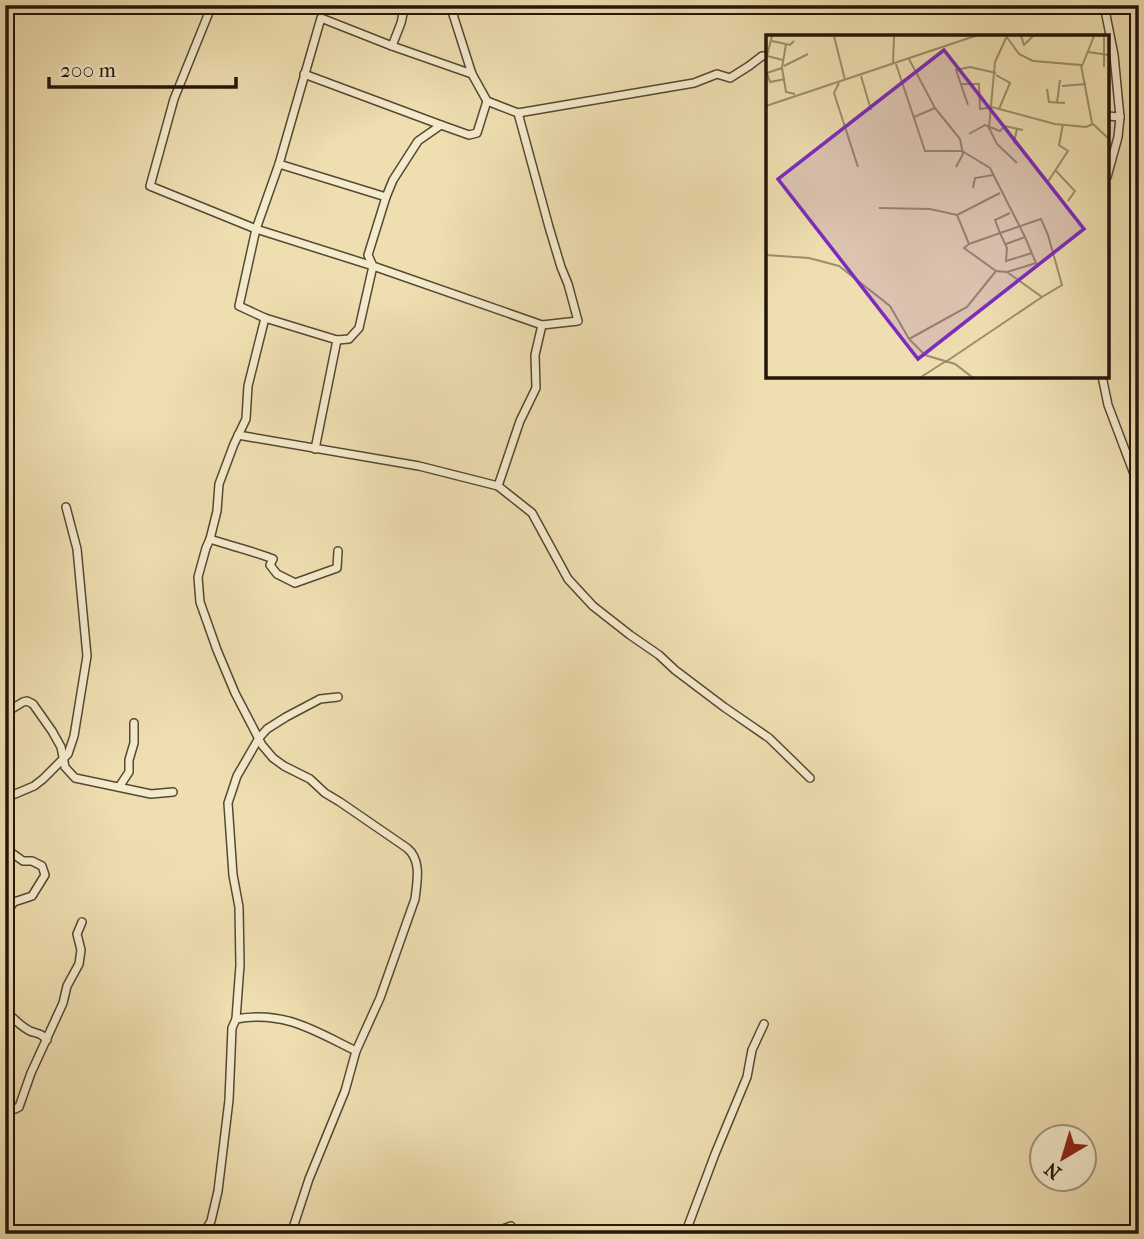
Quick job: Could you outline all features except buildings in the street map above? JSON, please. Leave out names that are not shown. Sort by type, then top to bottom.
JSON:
[{"type":"street","points":[[212,5],[174,99],[150,186],[256,229],[373,266],[542,325],[578,321],[518,113]]},
{"type":"street","points":[[392,46],[405,5]]},
{"type":"street","points":[[450,5],[472,74],[487,101],[518,113],[694,83],[717,74],[730,78],[766,56]]},
{"type":"street","points":[[1104,5],[1114,55],[1119,117],[1118,137],[1109,170]]},
{"type":"street","points":[[441,125],[418,142],[393,180],[368,255],[373,266],[359,328],[349,339],[337,341],[265,318],[239,306],[256,229],[279,164],[321,18],[472,74]]},
{"type":"street","points":[[304,74],[470,135],[477,133],[487,101]]},
{"type":"street","points":[[1109,116],[1119,117]]},
{"type":"street","points":[[279,164],[386,197]]},
{"type":"street","points":[[265,318],[248,386],[246,419],[219,484],[220,491],[210,539],[198,577],[200,602],[223,664],[259,738],[274,758],[310,779],[325,793],[414,853],[417,882],[415,899],[380,998],[356,1051],[345,1091],[290,1234]]},
{"type":"street","points":[[498,486],[520,421],[536,388],[535,355],[542,325]]},
{"type":"street","points":[[315,449],[337,341]]},
{"type":"street","points":[[1102,378],[1108,405],[1139,487]]},
{"type":"street","points":[[238,435],[419,466],[498,486],[532,513],[568,579],[593,606],[724,707],[769,738],[810,778]]},
{"type":"street","points":[[5,810],[8,797],[34,786],[68,754],[74,736],[87,656],[77,549],[66,506]]},
{"type":"street","points":[[210,539],[273,559],[270,565],[277,574],[295,583],[337,568],[338,551]]},
{"type":"street","points":[[5,592],[10,608],[5,616]]},
{"type":"street","points":[[203,1234],[211,1222],[218,1191],[229,1100],[232,1028],[236,1019],[240,965],[239,907],[233,875],[228,803],[237,776],[259,738],[277,722],[320,699],[338,697]]},
{"type":"street","points":[[5,713],[23,702],[33,704],[52,731],[65,766],[75,778],[151,794],[173,792]]},
{"type":"street","points":[[119,787],[129,772],[129,760],[134,744],[134,723]]},
{"type":"street","points":[[5,848],[23,861],[32,861],[42,866],[45,875],[32,895],[14,902],[5,914]]},
{"type":"street","points":[[5,1107],[19,1107],[50,1028],[63,1003],[67,986],[79,964],[81,950],[77,934],[82,922]]},
{"type":"street","points":[[5,1010],[16,1022],[41,1033],[47,1040]]},
{"type":"street","points":[[236,1019],[252,1016],[286,1019],[356,1051]]},
{"type":"street","points":[[685,1234],[747,1077],[752,1050],[764,1024]]},
{"type":"street","points":[[499,1234],[511,1226]]}]
